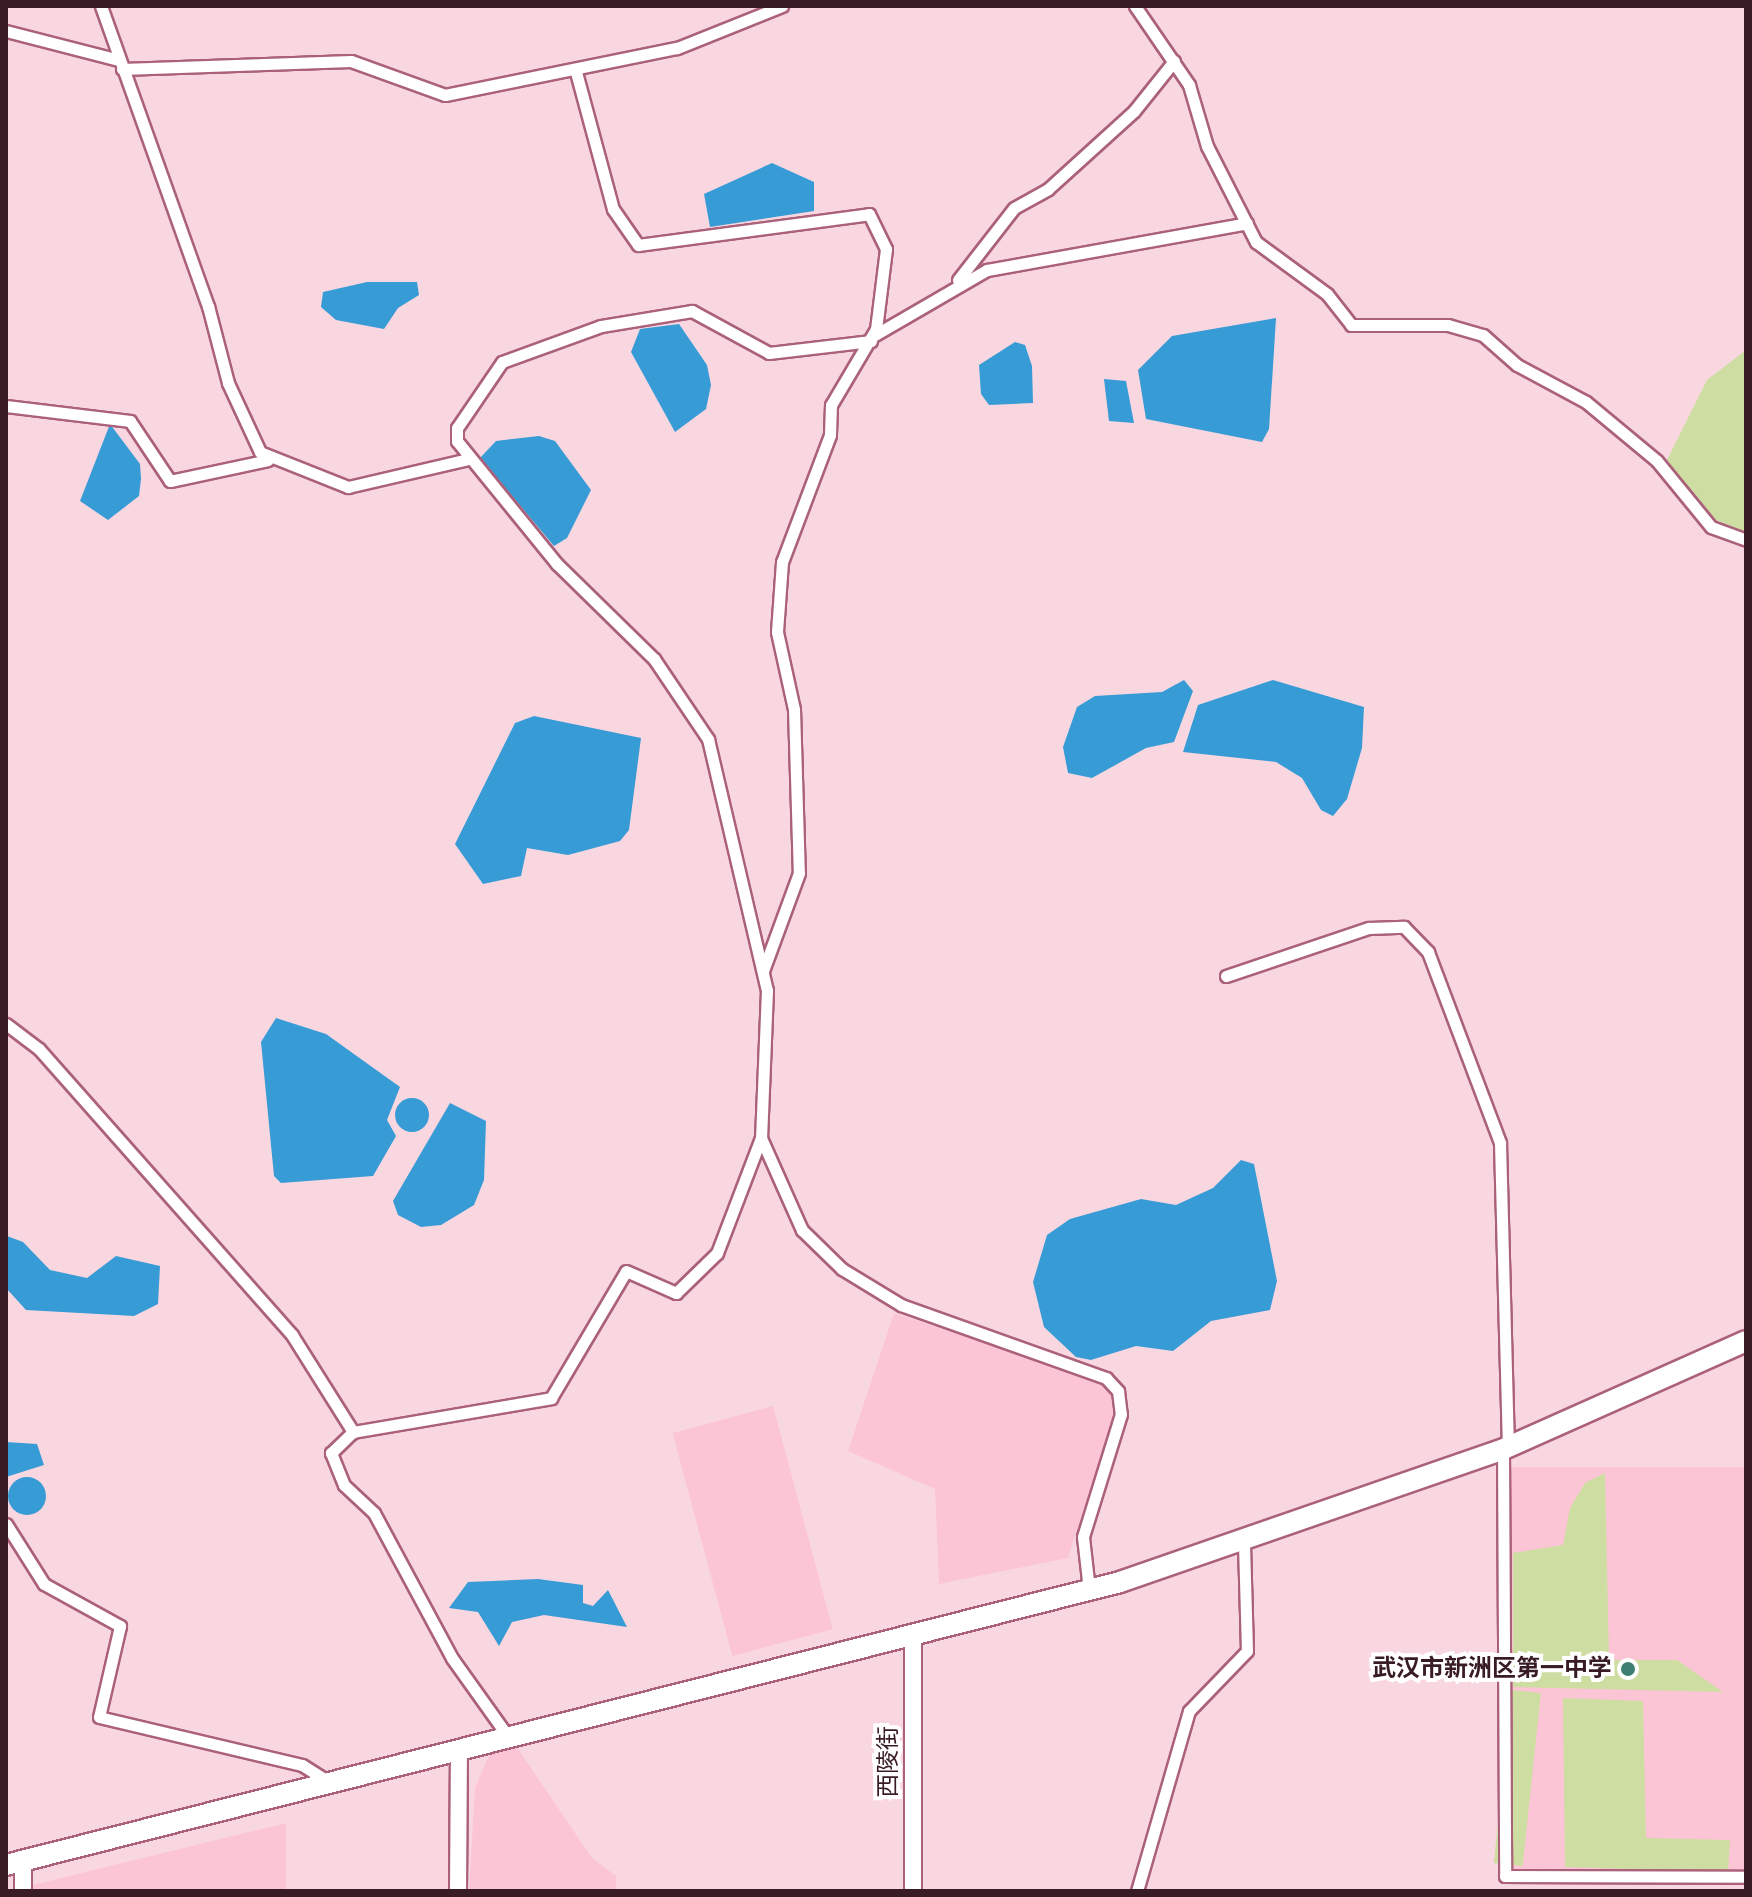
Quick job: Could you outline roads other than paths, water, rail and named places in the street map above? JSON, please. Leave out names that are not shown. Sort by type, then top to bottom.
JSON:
[{"type":"highway","points":[[14,1863],[1089,1590],[1244,1542],[1506,1449],[1746,1341]]},
{"type":"street","points":[[101,6],[208,306],[228,383],[250,438],[268,460]]},
{"type":"street","points":[[6,31],[121,65],[351,61],[445,95],[576,72],[693,43],[782,6]]},
{"type":"street","points":[[1135,6],[1174,61],[1256,242],[1327,294],[1355,327],[1448,325],[1483,335],[1517,365],[1586,402],[1657,461],[1711,527],[1746,540]]},
{"type":"street","points":[[958,281],[1014,208],[1048,189],[1134,111],[1174,61]]},
{"type":"street","points":[[576,72],[610,200],[634,242],[715,238],[869,214],[886,249],[872,338],[831,405],[830,435],[782,562],[777,632],[794,709],[799,873],[763,971]]},
{"type":"street","points":[[509,1738],[452,1658],[374,1513],[344,1485],[331,1453],[353,1432],[551,1398],[626,1271],[676,1293],[717,1253],[761,1138],[769,1029],[763,971],[712,753],[696,717],[648,652],[557,564],[468,459],[457,428],[502,362],[588,329],[692,311],[769,353],[872,338],[958,281],[1027,260],[1247,223]]},
{"type":"street","points":[[6,406],[130,421],[170,481],[268,460],[348,487],[468,459]]},
{"type":"street","points":[[1226,976],[1369,928],[1404,927],[1428,952],[1500,1143],[1506,1449],[1505,1876],[1746,1877]]},
{"type":"street","points":[[6,1024],[39,1049],[292,1335],[353,1432]]},
{"type":"street","points":[[761,1138],[802,1230],[852,1276],[901,1305],[1115,1386],[1121,1414],[1083,1537],[1089,1590]]},
{"type":"street","points":[[6,1524],[44,1584],[120,1626],[99,1717],[302,1765],[333,1784]]},
{"type":"street","points":[[1137,1891],[1189,1711],[1247,1651],[1244,1542]]},
{"type":"street","name":"西陵街","points":[[913,1633],[913,1891]]},
{"type":"street","points":[[458,1891],[459,1751]]},
{"type":"street","points":[[14,1863],[23,1891]]},
{"type":"water","points":[[772,163],[814,182],[814,211],[710,227],[704,194]]},
{"type":"water","points":[[367,282],[417,282],[419,295],[398,308],[384,329],[336,320],[321,307],[323,292]]},
{"type":"water","points":[[1276,318],[1269,429],[1262,442],[1146,419],[1138,370],[1172,336]]},
{"type":"water","points":[[679,324],[707,365],[711,385],[706,409],[675,432],[631,352],[640,329]]},
{"type":"water","points":[[1015,342],[1025,345],[1032,366],[1033,403],[989,405],[981,394],[979,365]]},
{"type":"water","points":[[1104,379],[1126,381],[1134,423],[1109,421]]},
{"type":"water","points":[[110,424],[140,464],[141,479],[139,496],[108,520],[80,501]]},
{"type":"water","points":[[539,436],[555,441],[591,490],[567,538],[554,546],[480,458],[496,441]]},
{"type":"water","points":[[1184,680],[1193,691],[1174,742],[1146,748],[1092,778],[1068,773],[1063,747],[1077,707],[1095,696],[1162,692]]},
{"type":"water","points":[[1273,680],[1364,707],[1362,748],[1347,799],[1333,816],[1321,810],[1302,778],[1276,762],[1183,752],[1198,705]]},
{"type":"water","points":[[534,716],[641,738],[629,830],[620,841],[568,855],[527,848],[521,876],[483,884],[455,844],[515,723]]},
{"type":"water","points":[[276,1018],[326,1034],[400,1087],[387,1120],[396,1136],[373,1176],[281,1183],[274,1176],[261,1042]]},
{"type":"water","points":[[412,1098],[424,1103],[429,1115],[424,1127],[412,1132],[400,1127],[395,1115],[400,1103]]},
{"type":"water","points":[[450,1103],[486,1121],[484,1180],[474,1205],[441,1225],[421,1227],[398,1215],[393,1201]]},
{"type":"water","points":[[1241,1160],[1254,1164],[1277,1281],[1270,1310],[1211,1321],[1173,1351],[1136,1346],[1091,1360],[1076,1357],[1044,1327],[1033,1282],[1047,1235],[1070,1219],[1141,1199],[1176,1205],[1213,1188]]},
{"type":"water","points":[[7,1236],[23,1242],[50,1270],[87,1278],[116,1256],[160,1266],[158,1304],[134,1316],[26,1310],[6,1288]]},
{"type":"water","points":[[6,1442],[37,1444],[44,1465],[6,1477]]},
{"type":"water","points":[[27,1477],[41,1482],[46,1496],[41,1510],[27,1515],[13,1510],[8,1496],[13,1482]]},
{"type":"water","points":[[538,1579],[583,1585],[583,1603],[593,1606],[608,1590],[627,1627],[544,1615],[512,1622],[499,1646],[478,1612],[449,1608],[468,1582]]},
{"type":"place","name":"武汉市新洲区第一中学","points":[[1628,1669]]}]
